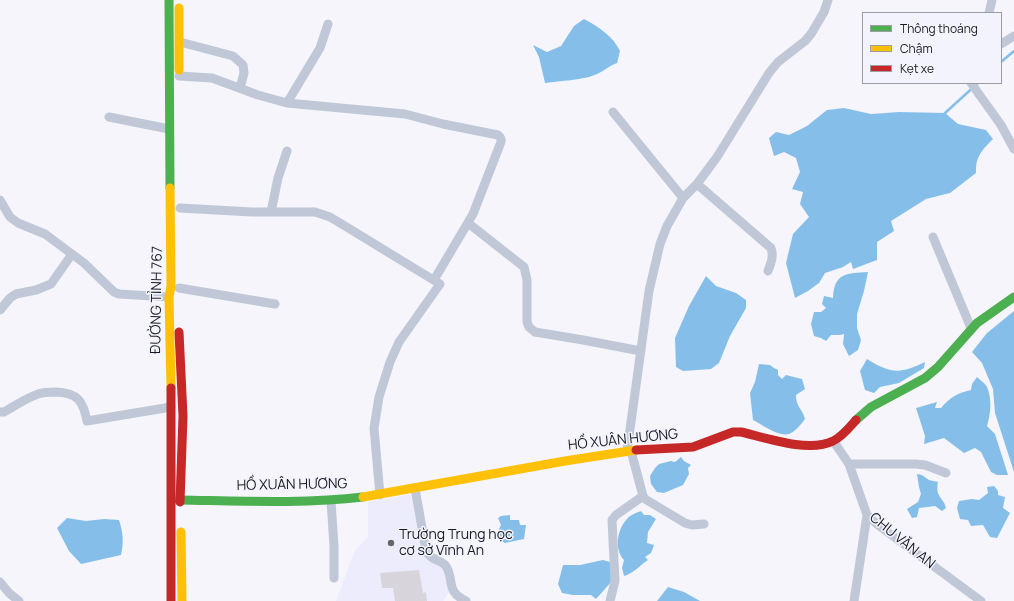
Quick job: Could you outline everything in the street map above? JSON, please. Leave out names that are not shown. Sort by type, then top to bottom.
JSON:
[{"type":"main road","name":"ĐƯỜNG TỈNH 767","points":[[169,0],[171,228],[171,286],[169,297],[171,601]]},
{"type":"main road","points":[[179,0],[179,80]]},
{"type":"main road","name":"ĐƯỜNG TỈNH 767","points":[[179,298],[180,212]]},
{"type":"main road","points":[[834,442],[873,405],[906,390],[940,366],[971,328],[1014,297]]},
{"type":"main road","name":"ĐƯỜNG TỈNH 767","points":[[169,321],[179,321],[183,416],[180,504]]},
{"type":"main road","name":"HỒ XUÂN HƯƠNG","points":[[170,500],[180,504],[331,501],[380,495],[565,461],[629,451],[694,447],[733,432],[741,432],[803,445],[824,445],[834,442]]},
{"type":"main road","points":[[180,523],[182,601]]},
{"type":"street","points":[[704,524],[692,525],[685,523],[651,503],[643,496],[629,451],[649,291],[660,244],[667,226],[683,198],[697,184],[717,157],[778,62],[805,42],[812,34],[824,12],[828,0]]},
{"type":"street","points":[[989,12],[992,0]]},
{"type":"street","points":[[287,103],[320,48],[328,24]]},
{"type":"street","points":[[1002,43],[1014,36]]},
{"type":"street","points":[[180,42],[233,56],[243,66],[244,74],[240,88]]},
{"type":"street","points":[[179,80],[212,78],[258,95],[287,103],[405,114],[443,124],[498,135],[501,137],[502,140],[473,214],[434,280]]},
{"type":"street","points":[[972,84],[1002,125],[1014,150]]},
{"type":"street","points":[[613,112],[683,198]]},
{"type":"street","points":[[109,117],[169,129]]},
{"type":"street","points":[[272,212],[278,178],[287,151]]},
{"type":"street","points":[[697,184],[771,248],[773,252],[768,271]]},
{"type":"street","points":[[0,200],[10,217],[18,223],[45,234],[84,263],[114,292],[119,294],[169,297]]},
{"type":"street","points":[[180,212],[315,212],[330,217],[440,284],[399,342],[390,362],[378,403],[374,428],[380,495]]},
{"type":"street","points":[[468,223],[524,267],[528,280],[527,322],[529,327],[535,332],[641,351]]},
{"type":"street","points":[[933,237],[971,328]]},
{"type":"street","points":[[0,310],[10,298],[16,294],[36,290],[51,284],[72,254]]},
{"type":"street","points":[[179,288],[275,304]]},
{"type":"street","points":[[0,412],[4,412],[36,394],[48,392],[64,392],[74,395],[83,406],[86,421],[170,407]]},
{"type":"street","name":"CHU VĂN AN","points":[[834,442],[849,464],[867,515],[878,525],[981,601]]},
{"type":"street","points":[[849,464],[916,464],[925,465],[946,473]]},
{"type":"street","points":[[415,488],[426,551],[429,557],[442,563],[446,567],[454,593],[466,601]]},
{"type":"street","points":[[612,600],[615,581],[612,520],[616,515],[643,496]]},
{"type":"street","points":[[331,501],[334,542],[334,578]]},
{"type":"street","points":[[854,601],[867,515]]},
{"type":"street","points":[[0,582],[9,593],[19,601]]},
{"type":"shaded area","name":"Trường Trung học cơ sở Vĩnh An","points":[[412,494],[426,559],[440,565],[444,569],[450,591],[443,601],[336,601],[355,550],[368,537],[368,502]]},
{"type":"water","points":[[584,19],[600,29],[614,41],[620,51],[617,63],[592,76],[545,83],[539,57],[533,45],[547,52],[561,46],[574,26]]},
{"type":"water","points":[[844,108],[871,114],[899,112],[945,113],[958,124],[986,130],[993,139],[978,158],[976,173],[950,193],[926,199],[891,221],[894,231],[877,242],[877,260],[853,269],[851,262],[843,267],[825,273],[819,283],[795,298],[786,263],[793,234],[809,217],[800,204],[803,192],[792,189],[800,172],[796,158],[784,152],[774,156],[769,138],[776,132],[789,135],[807,126],[827,110]]},
{"type":"water","points":[[868,272],[857,314],[857,328],[861,340],[858,350],[849,356],[843,344],[844,334],[831,335],[826,341],[814,336],[811,324],[814,312],[821,312],[826,308],[822,304],[824,296],[833,298],[834,290],[839,279],[848,274]]},
{"type":"water","points":[[706,276],[716,286],[736,293],[746,300],[746,308],[730,336],[719,363],[711,369],[683,371],[676,367],[675,338],[689,306]]},
{"type":"water","points":[[1014,311],[1014,472],[995,413],[993,389],[982,363],[972,352],[987,333]]},
{"type":"water","points":[[867,359],[889,370],[896,371],[909,369],[925,362],[924,368],[899,383],[880,387],[874,393],[865,390],[860,371]]},
{"type":"water","points":[[759,364],[770,365],[778,370],[778,375],[782,379],[786,375],[802,379],[805,389],[796,395],[796,399],[805,419],[797,429],[791,433],[777,433],[753,420],[750,393],[755,382]]},
{"type":"water","points":[[977,377],[984,383],[989,392],[990,406],[987,426],[995,434],[1008,475],[997,475],[991,472],[981,452],[975,448],[964,453],[944,438],[924,444],[925,436],[916,408],[937,402],[935,408],[941,408],[954,396],[971,390],[972,384]]},
{"type":"water","points":[[681,457],[684,461],[691,465],[688,468],[689,474],[683,485],[664,493],[657,492],[651,484],[650,476],[655,468],[659,464],[671,461],[675,462]]},
{"type":"water","points":[[917,474],[922,475],[929,480],[938,482],[938,494],[946,508],[942,511],[935,506],[919,508],[917,517],[912,518],[907,509],[918,502],[921,494]]},
{"type":"water","points":[[994,486],[998,491],[998,495],[1005,497],[1003,508],[1010,513],[997,538],[990,537],[983,525],[971,526],[968,520],[960,519],[957,508],[959,501],[972,499],[979,500],[988,493],[987,487]]},
{"type":"water","points":[[641,511],[644,515],[650,515],[656,519],[648,532],[647,543],[654,545],[651,553],[645,557],[648,560],[628,575],[624,576],[622,568],[624,560],[619,551],[618,545],[619,534],[628,518]]},
{"type":"water","points":[[510,515],[510,520],[519,520],[520,525],[526,525],[524,539],[505,543],[500,540],[499,529],[501,525],[498,518],[501,516]]},
{"type":"water","points":[[67,518],[86,521],[104,519],[119,520],[123,537],[121,555],[81,564],[69,551],[57,528]]},
{"type":"water","points":[[603,560],[610,562],[612,581],[596,599],[591,595],[573,595],[562,593],[558,584],[563,565],[580,565]]},
{"type":"water","points":[[668,587],[684,592],[700,601],[657,601]]},
{"type":"building","points":[[419,570],[423,593],[426,592],[427,601],[395,601],[393,588],[382,588],[380,573]]},
{"type":"waterway","points":[[1002,61],[1014,51]]},
{"type":"waterway","points":[[945,113],[977,84]]},
{"type":"traffic: fast","points":[[169,0],[170,188]]},
{"type":"traffic: fast","points":[[856,420],[871,407],[925,378],[938,367],[977,323],[1014,297]]},
{"type":"traffic: fast","points":[[180,500],[318,501],[363,497]]},
{"type":"traffic: slow","points":[[179,8],[179,70]]},
{"type":"traffic: slow","points":[[170,188],[171,286],[169,297],[171,388]]},
{"type":"traffic: slow","points":[[363,497],[565,461],[636,450]]},
{"type":"traffic: slow","points":[[181,532],[182,601]]},
{"type":"traffic: jam","points":[[179,332],[183,416],[180,502]]},
{"type":"traffic: jam","points":[[171,388],[171,601]]},
{"type":"traffic: jam","points":[[636,450],[693,447],[733,432],[741,432],[775,441],[812,446],[833,441],[845,432],[856,420]]},
{"type":"place","name":"Trường Trung học cơ sở Vĩnh An","points":[[391,543]]}]
